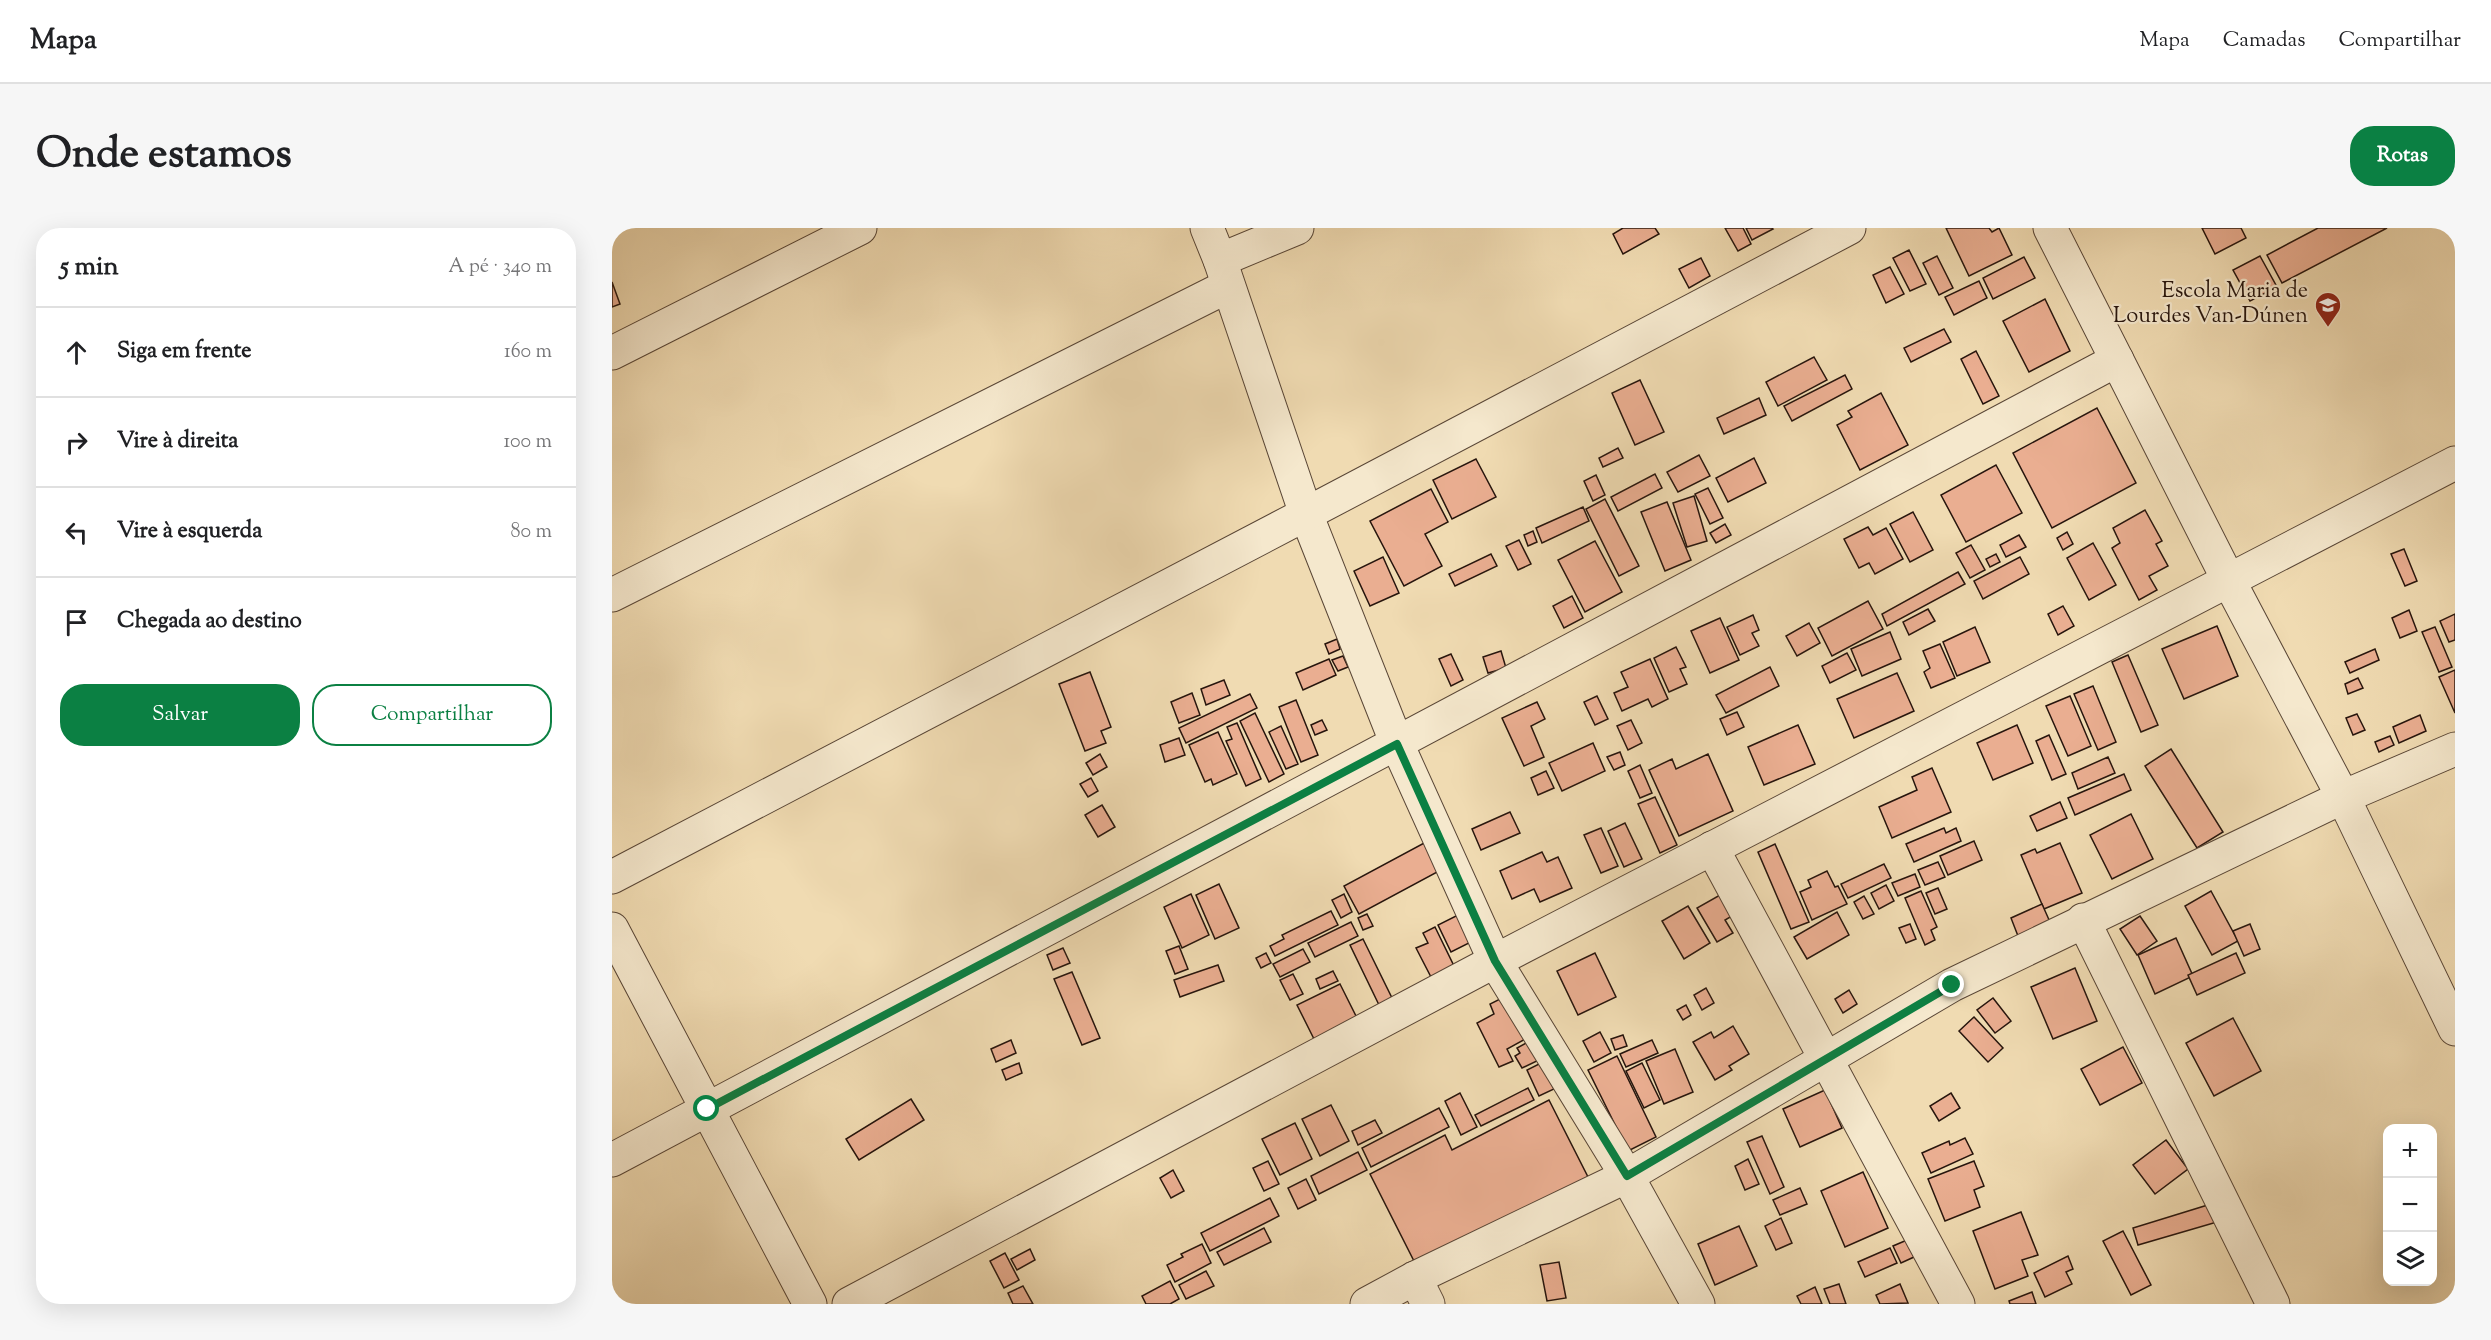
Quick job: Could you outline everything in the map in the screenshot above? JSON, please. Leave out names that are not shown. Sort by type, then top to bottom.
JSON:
[{"type":"street","points":[[612,353],[860,228]]},
{"type":"street","points":[[1207,228],[1306,514],[1397,744],[1495,961],[1627,1176],[1698,1304]]},
{"type":"street","points":[[612,595],[1224,273],[1296,228]]},
{"type":"street","points":[[612,876],[1849,228]]},
{"type":"street","points":[[2050,228],[2229,581],[2343,797],[2455,1029]]},
{"type":"street","points":[[612,1160],[2117,360]]},
{"type":"street","points":[[849,1304],[1495,961],[2455,463]]},
{"type":"street","points":[[1367,1304],[1421,1291],[1627,1176],[1952,985],[2083,920],[2343,797],[2455,749]]},
{"type":"street","points":[[1712,848],[1958,1304]]},
{"type":"street","points":[[2083,920],[2273,1304]]},
{"type":"street","points":[[612,929],[810,1304]]},
{"type":"building","points":[[1623,228],[1655,228],[1659,234],[1623,254],[1613,234]]},
{"type":"building","points":[[1725,228],[1743,228],[1751,244],[1738,251]]},
{"type":"building","points":[[1746,228],[1772,228],[1773,229],[1752,240]]},
{"type":"building","points":[[1946,228],[1989,228],[1992,232],[1999,228],[2012,255],[1969,276]]},
{"type":"building","points":[[2202,228],[2241,228],[2246,238],[2215,254]]},
{"type":"building","points":[[2318,228],[2387,228],[2282,283],[2267,255]]},
{"type":"building","points":[[1909,250],[1926,284],[1910,291],[1893,258]]},
{"type":"building","points":[[1937,256],[1953,288],[1939,295],[1923,263]]},
{"type":"building","points":[[2260,256],[2277,287],[2250,301],[2233,270]]},
{"type":"building","points":[[2024,257],[2035,278],[1993,299],[1983,278]]},
{"type":"building","points":[[1701,258],[1710,276],[1689,288],[1679,269]]},
{"type":"building","points":[[1890,267],[1904,294],[1886,303],[1873,275]]},
{"type":"building","points":[[1979,281],[1987,298],[1954,315],[1945,297]]},
{"type":"building","points":[[612,282],[620,304],[612,307]]},
{"type":"building","points":[[2045,299],[2070,351],[2029,372],[2003,321]]},
{"type":"building","points":[[1944,329],[1951,342],[1911,362],[1904,348]]},
{"type":"building","points":[[1976,351],[1999,396],[1983,404],[1961,359]]},
{"type":"building","points":[[1814,357],[1827,380],[1778,406],[1766,382]]},
{"type":"building","points":[[1845,375],[1852,389],[1792,421],[1784,406]]},
{"type":"building","points":[[1640,380],[1664,432],[1635,445],[1612,393]]},
{"type":"building","points":[[1881,393],[1908,445],[1860,470],[1837,425],[1852,417],[1848,411]]},
{"type":"building","points":[[1759,398],[1766,415],[1724,434],[1717,418]]},
{"type":"building","points":[[2097,408],[2136,483],[2052,528],[2013,453]]},
{"type":"building","points":[[1618,448],[1623,458],[1603,467],[1599,458]]},
{"type":"building","points":[[1699,455],[1710,476],[1678,492],[1667,472]]},
{"type":"building","points":[[1754,458],[1766,483],[1728,502],[1716,478]]},
{"type":"building","points":[[1476,459],[1496,497],[1452,519],[1433,480]]},
{"type":"building","points":[[1996,465],[2022,513],[1966,542],[1941,495]]},
{"type":"building","points":[[1655,474],[1662,488],[1618,511],[1611,497]]},
{"type":"building","points":[[1596,475],[1605,495],[1593,501],[1584,481]]},
{"type":"building","points":[[1708,488],[1723,518],[1710,524],[1695,494]]},
{"type":"building","points":[[1431,489],[1448,522],[1425,534],[1442,566],[1404,586],[1370,521]]},
{"type":"building","points":[[1694,496],[1707,541],[1687,547],[1673,503]]},
{"type":"building","points":[[1605,499],[1639,566],[1619,576],[1586,509]]},
{"type":"building","points":[[1667,502],[1691,560],[1665,571],[1641,512]]},
{"type":"building","points":[[1583,507],[1589,521],[1542,543],[1536,528]]},
{"type":"building","points":[[2145,510],[2162,541],[2156,544],[2168,566],[2149,576],[2157,590],[2139,600],[2112,548],[2120,543],[2113,528]]},
{"type":"building","points":[[1913,512],[1933,550],[1910,562],[1890,524]]},
{"type":"building","points":[[1725,524],[1731,535],[1716,543],[1710,533]]},
{"type":"building","points":[[1868,527],[1873,535],[1886,528],[1903,559],[1875,574],[1869,563],[1859,568],[1844,539]]},
{"type":"building","points":[[1533,531],[1537,542],[1528,546],[1524,535]]},
{"type":"building","points":[[2067,532],[2073,544],[2063,550],[2057,538]]},
{"type":"building","points":[[2019,535],[2026,547],[2006,557],[2000,545]]},
{"type":"building","points":[[1519,540],[1531,564],[1518,570],[1506,546]]},
{"type":"building","points":[[1595,541],[1622,592],[1585,612],[1558,560]]},
{"type":"building","points":[[2093,543],[2116,585],[2089,600],[2067,558]]},
{"type":"building","points":[[1971,545],[1985,570],[1970,578],[1956,553]]},
{"type":"building","points":[[2404,549],[2417,581],[2405,586],[2391,554]]},
{"type":"building","points":[[1491,554],[1497,566],[1455,586],[1449,574]]},
{"type":"building","points":[[1996,554],[2000,562],[1990,567],[1986,559]]},
{"type":"building","points":[[1383,557],[1399,593],[1370,606],[1354,571]]},
{"type":"building","points":[[2020,557],[2029,574],[1983,599],[1974,581]]},
{"type":"building","points":[[1958,572],[1965,584],[1887,626],[1882,614]]},
{"type":"building","points":[[1572,596],[1583,618],[1564,628],[1553,606]]},
{"type":"building","points":[[1868,601],[1883,629],[1832,656],[1818,628]]},
{"type":"building","points":[[2063,606],[2074,626],[2058,635],[2048,614]]},
{"type":"building","points":[[1928,609],[1935,621],[1909,635],[1903,622]]},
{"type":"building","points":[[2409,610],[2417,631],[2400,638],[2392,618]]},
{"type":"building","points":[[2455,614],[2455,640],[2449,642],[2440,621]]},
{"type":"building","points":[[1753,615],[1759,630],[1752,633],[1759,646],[1740,655],[1727,627]]},
{"type":"building","points":[[1720,618],[1739,660],[1710,673],[1691,631]]},
{"type":"building","points":[[1809,623],[1820,643],[1797,656],[1786,636]]},
{"type":"building","points":[[2217,626],[2238,676],[2184,699],[2162,649]]},
{"type":"building","points":[[1975,627],[1990,662],[1957,676],[1943,642]]},
{"type":"building","points":[[2435,627],[2452,667],[2439,672],[2422,632]]},
{"type":"building","points":[[1890,632],[1901,659],[1862,676],[1851,649]]},
{"type":"building","points":[[1337,639],[1340,649],[1329,654],[1325,644]]},
{"type":"building","points":[[1940,644],[1955,678],[1931,688],[1924,672],[1930,668],[1923,651]]},
{"type":"building","points":[[1676,647],[1686,667],[1680,669],[1687,684],[1669,692],[1654,658]]},
{"type":"building","points":[[2375,649],[2379,660],[2350,673],[2345,662]]},
{"type":"building","points":[[1501,651],[1506,668],[1488,673],[1483,657]]},
{"type":"building","points":[[1847,653],[1856,670],[1830,683],[1822,666]]},
{"type":"building","points":[[1451,654],[1463,680],[1451,686],[1439,659]]},
{"type":"building","points":[[2128,655],[2158,725],[2141,732],[2112,662]]},
{"type":"building","points":[[1343,656],[1348,667],[1338,671],[1332,660]]},
{"type":"building","points":[[1329,659],[1336,675],[1303,690],[1296,673]]},
{"type":"building","points":[[1650,659],[1668,699],[1652,707],[1648,699],[1622,711],[1614,693],[1628,687],[1621,672]]},
{"type":"building","points":[[1770,667],[1779,686],[1726,713],[1716,695]]},
{"type":"building","points":[[2455,670],[2455,713],[2439,677]]},
{"type":"building","points":[[1090,672],[1111,727],[1101,731],[1106,743],[1085,751],[1059,684]]},
{"type":"building","points":[[1897,673],[1914,711],[1854,738],[1837,699]]},
{"type":"building","points":[[2358,678],[2363,688],[2348,694],[2345,684]]},
{"type":"building","points":[[1224,680],[1230,695],[1206,705],[1201,689]]},
{"type":"building","points":[[2093,686],[2116,742],[2098,750],[2074,694]]},
{"type":"building","points":[[1192,693],[1200,715],[1179,723],[1171,702]]},
{"type":"building","points":[[1250,694],[1257,708],[1186,743],[1179,728]]},
{"type":"building","points":[[1597,696],[1608,719],[1595,725],[1584,702]]},
{"type":"building","points":[[2070,696],[2091,746],[2068,756],[2046,706]]},
{"type":"building","points":[[1296,700],[1318,755],[1301,762],[1279,707]]},
{"type":"building","points":[[1537,702],[1545,719],[1531,726],[1544,757],[1524,766],[1502,718]]},
{"type":"building","points":[[1737,712],[1744,727],[1727,735],[1720,719]]},
{"type":"building","points":[[1255,713],[1284,774],[1269,782],[1240,721]]},
{"type":"building","points":[[2357,714],[2365,730],[2353,735],[2346,718]]},
{"type":"building","points":[[2420,715],[2426,731],[2399,743],[2393,727]]},
{"type":"building","points":[[1322,720],[1327,730],[1315,735],[1311,725]]},
{"type":"building","points":[[1631,720],[1642,743],[1628,750],[1617,726]]},
{"type":"building","points":[[1237,723],[1261,779],[1246,786],[1226,741],[1232,739],[1227,727]]},
{"type":"building","points":[[1798,725],[1815,764],[1764,785],[1748,747]]},
{"type":"building","points":[[2017,725],[2033,763],[1993,780],[1977,743]]},
{"type":"building","points":[[1281,726],[1298,764],[1286,769],[1269,732]]},
{"type":"building","points":[[1218,732],[1237,774],[1213,785],[1211,779],[1205,782],[1189,745]]},
{"type":"building","points":[[2049,735],[2066,774],[2052,780],[2036,741]]},
{"type":"building","points":[[2390,736],[2394,745],[2379,752],[2375,742]]},
{"type":"building","points":[[1179,738],[1185,755],[1165,762],[1160,745]]},
{"type":"building","points":[[1593,743],[1605,771],[1562,791],[1549,763]]},
{"type":"building","points":[[2171,749],[2223,832],[2197,848],[2145,766]]},
{"type":"building","points":[[1620,752],[1625,765],[1614,770],[1607,757]]},
{"type":"building","points":[[1100,754],[1107,767],[1093,775],[1086,763]]},
{"type":"building","points":[[1708,754],[1733,811],[1679,836],[1649,770],[1672,759],[1676,769]]},
{"type":"building","points":[[2108,757],[2115,773],[2078,789],[2072,773]]},
{"type":"building","points":[[1640,765],[1652,793],[1640,798],[1628,771]]},
{"type":"building","points":[[1932,768],[1951,812],[1892,838],[1879,807],[1917,790],[1912,777]]},
{"type":"building","points":[[1546,771],[1554,788],[1538,795],[1531,778]]},
{"type":"building","points":[[2124,774],[2131,790],[2075,815],[2068,798]]},
{"type":"building","points":[[1091,778],[1098,791],[1088,797],[1080,784]]},
{"type":"building","points":[[1655,797],[1677,845],[1660,853],[1638,804]]},
{"type":"building","points":[[2060,802],[2067,818],[2037,831],[2030,816]]},
{"type":"building","points":[[1102,805],[1115,827],[1098,837],[1085,815]]},
{"type":"building","points":[[1510,812],[1520,833],[1481,850],[1472,829]]},
{"type":"building","points":[[2131,814],[2153,859],[2112,879],[2090,835]]},
{"type":"building","points":[[1625,823],[1642,859],[1624,867],[1608,831]]},
{"type":"building","points":[[1601,828],[1618,866],[1601,873],[1584,835]]},
{"type":"building","points":[[1944,828],[1946,833],[1956,828],[1961,841],[1914,862],[1906,844]]},
{"type":"building","points":[[1974,841],[1982,860],[1948,875],[1940,856]]},
{"type":"building","points":[[1426,842],[1441,870],[1359,914],[1344,886]]},
{"type":"building","points":[[2060,843],[2082,893],[2044,909],[2021,855],[2035,849],[2037,853]]},
{"type":"building","points":[[1775,844],[1809,922],[1791,929],[1758,852]]},
{"type":"building","points":[[1542,852],[1547,862],[1558,857],[1572,888],[1540,902],[1534,889],[1512,899],[1500,871]]},
{"type":"building","points":[[1938,862],[1945,877],[1925,885],[1918,870]]},
{"type":"building","points":[[1884,864],[1891,878],[1848,898],[1841,884]]},
{"type":"building","points":[[1827,871],[1847,904],[1812,920],[1800,892],[1811,887],[1808,880]]},
{"type":"building","points":[[1915,874],[1920,887],[1898,896],[1892,883]]},
{"type":"building","points":[[1219,884],[1239,928],[1215,939],[1196,895]]},
{"type":"building","points":[[1886,885],[1894,901],[1879,909],[1871,893]]},
{"type":"building","points":[[1938,888],[1947,909],[1935,914],[1926,893]]},
{"type":"building","points":[[1921,891],[1937,927],[1931,930],[1935,940],[1925,945],[1905,898]]},
{"type":"building","points":[[2211,891],[2238,941],[2212,955],[2185,906]]},
{"type":"building","points":[[1191,894],[1209,935],[1182,948],[1164,907]]},
{"type":"building","points":[[1344,894],[1352,912],[1341,918],[1332,900]]},
{"type":"building","points":[[1720,895],[1732,916],[1725,920],[1733,933],[1717,942],[1697,908]]},
{"type":"building","points":[[1864,896],[1874,914],[1863,919],[1854,902]]},
{"type":"building","points":[[2042,904],[2050,922],[2018,936],[2011,918]]},
{"type":"building","points":[[1688,906],[1710,943],[1684,959],[1662,921]]},
{"type":"building","points":[[1331,911],[1338,925],[1275,956],[1270,946],[1284,939],[1282,935]]},
{"type":"building","points":[[1464,912],[1477,939],[1451,952],[1438,925]]},
{"type":"building","points":[[1837,912],[1849,935],[1807,959],[1794,937]]},
{"type":"building","points":[[1367,914],[1373,926],[1363,930],[1358,918]]},
{"type":"building","points":[[2140,916],[2157,941],[2137,955],[2120,929]]},
{"type":"building","points":[[1351,922],[1358,936],[1315,957],[1308,943]]},
{"type":"building","points":[[1910,924],[1916,939],[1906,943],[1899,928]]},
{"type":"building","points":[[2250,924],[2260,949],[2244,956],[2233,931]]},
{"type":"building","points":[[1435,927],[1454,966],[1431,977],[1416,948],[1428,943],[1423,933]]},
{"type":"building","points":[[2176,938],[2193,976],[2155,994],[2138,955]]},
{"type":"building","points":[[1363,939],[1393,1000],[1380,1007],[1350,945]]},
{"type":"building","points":[[1179,946],[1188,969],[1175,974],[1166,951]]},
{"type":"building","points":[[1063,948],[1070,963],[1053,970],[1047,955]]},
{"type":"building","points":[[1303,949],[1310,962],[1280,977],[1273,964]]},
{"type":"building","points":[[1266,953],[1271,963],[1261,968],[1256,958]]},
{"type":"building","points":[[1595,953],[1616,997],[1578,1015],[1557,971]]},
{"type":"building","points":[[2236,953],[2245,973],[2197,995],[2188,975]]},
{"type":"building","points":[[1218,965],[1224,981],[1180,997],[1174,980]]},
{"type":"building","points":[[2075,968],[2097,1021],[2053,1039],[2031,987]]},
{"type":"building","points":[[1333,971],[1338,981],[1320,989],[1316,979]]},
{"type":"building","points":[[1072,972],[1100,1038],[1082,1045],[1054,979]]},
{"type":"building","points":[[1293,974],[1303,994],[1290,1000],[1280,980]]},
{"type":"building","points":[[1340,984],[1357,1018],[1314,1039],[1297,1005]]},
{"type":"building","points":[[1706,988],[1714,1003],[1702,1010],[1694,995]]},
{"type":"building","points":[[1849,990],[1857,1004],[1843,1013],[1835,999]]},
{"type":"building","points":[[1508,995],[1529,1037],[1507,1049],[1513,1061],[1499,1067],[1477,1023],[1494,1014],[1490,1004]]},
{"type":"building","points":[[1993,998],[2011,1021],[1995,1033],[1977,1010]]},
{"type":"building","points":[[1686,1005],[1691,1015],[1683,1020],[1677,1010]]},
{"type":"building","points":[[1974,1017],[2003,1048],[1988,1062],[1959,1031]]},
{"type":"building","points":[[2233,1018],[2261,1071],[2214,1096],[2186,1043]]},
{"type":"building","points":[[1733,1026],[1749,1054],[1729,1066],[1732,1070],[1715,1080],[1693,1042],[1711,1032],[1714,1038]]},
{"type":"building","points":[[1600,1032],[1611,1053],[1594,1062],[1583,1041]]},
{"type":"building","points":[[1623,1035],[1627,1046],[1615,1050],[1611,1039]]},
{"type":"building","points":[[1011,1040],[1016,1053],[996,1062],[991,1049]]},
{"type":"building","points":[[1652,1040],[1658,1053],[1626,1067],[1620,1054]]},
{"type":"building","points":[[1530,1041],[1539,1060],[1522,1068],[1515,1056],[1520,1053],[1517,1048]]},
{"type":"building","points":[[2123,1047],[2142,1083],[2100,1105],[2081,1069]]},
{"type":"building","points":[[1675,1049],[1693,1092],[1664,1104],[1646,1061]]},
{"type":"building","points":[[1617,1056],[1656,1137],[1628,1151],[1588,1070]]},
{"type":"building","points":[[1019,1063],[1022,1073],[1006,1080],[1002,1070]]},
{"type":"building","points":[[1541,1063],[1554,1089],[1539,1096],[1527,1070]]},
{"type":"building","points":[[1642,1063],[1660,1100],[1644,1108],[1626,1071]]},
{"type":"building","points":[[1528,1088],[1534,1100],[1481,1126],[1475,1115]]},
{"type":"building","points":[[1825,1090],[1842,1128],[1800,1147],[1783,1109]]},
{"type":"building","points":[[1460,1093],[1477,1127],[1461,1135],[1445,1101]]},
{"type":"building","points":[[1951,1093],[1960,1108],[1939,1121],[1930,1106]]},
{"type":"building","points":[[911,1099],[924,1120],[859,1160],[846,1139]]},
{"type":"building","points":[[1549,1100],[1588,1177],[1416,1265],[1370,1174],[1445,1135],[1452,1150]]},
{"type":"building","points":[[1331,1105],[1349,1141],[1320,1156],[1302,1119]]},
{"type":"building","points":[[1439,1108],[1449,1127],[1371,1167],[1362,1148]]},
{"type":"building","points":[[1375,1120],[1382,1133],[1358,1145],[1352,1131]]},
{"type":"building","points":[[1295,1123],[1312,1159],[1280,1175],[1262,1139]]},
{"type":"building","points":[[1762,1136],[1784,1187],[1770,1194],[1747,1142]]},
{"type":"building","points":[[1965,1138],[1973,1154],[1931,1173],[1922,1153],[1949,1141],[1950,1145]]},
{"type":"building","points":[[2166,1140],[2188,1169],[2155,1194],[2133,1165]]},
{"type":"building","points":[[1358,1152],[1367,1170],[1319,1194],[1311,1176]]},
{"type":"building","points":[[1748,1159],[1759,1184],[1745,1190],[1735,1166]]},
{"type":"building","points":[[1268,1161],[1279,1184],[1264,1191],[1253,1168]]},
{"type":"building","points":[[1974,1161],[1984,1186],[1974,1190],[1980,1207],[1945,1221],[1928,1179]]},
{"type":"building","points":[[1173,1170],[1184,1191],[1171,1198],[1160,1178]]},
{"type":"building","points":[[1863,1172],[1888,1228],[1845,1247],[1821,1191]]},
{"type":"building","points":[[1306,1179],[1316,1200],[1298,1209],[1288,1188]]},
{"type":"building","points":[[1800,1188],[1807,1204],[1780,1215],[1773,1200]]},
{"type":"building","points":[[1270,1198],[1279,1216],[1210,1251],[1201,1233]]},
{"type":"building","points":[[2211,1204],[2217,1222],[2138,1245],[2133,1228]]},
{"type":"building","points":[[2021,1212],[2038,1255],[2022,1260],[2028,1276],[1995,1289],[1973,1231]]},
{"type":"building","points":[[1781,1218],[1792,1243],[1776,1250],[1765,1226]]},
{"type":"building","points":[[1739,1226],[1757,1266],[1715,1285],[1698,1244]]},
{"type":"building","points":[[1264,1228],[1271,1242],[1224,1265],[1217,1252]]},
{"type":"building","points":[[2123,1231],[2151,1285],[2131,1295],[2103,1241]]},
{"type":"building","points":[[1907,1240],[1914,1257],[1901,1263],[1893,1246]]},
{"type":"building","points":[[1202,1244],[1211,1263],[1175,1282],[1167,1265],[1183,1257],[1181,1254]]},
{"type":"building","points":[[1890,1248],[1897,1263],[1865,1277],[1858,1262]]},
{"type":"building","points":[[1030,1249],[1035,1260],[1017,1270],[1011,1259]]},
{"type":"building","points":[[1005,1253],[1019,1280],[1004,1288],[990,1261]]},
{"type":"building","points":[[2068,1256],[2073,1269],[2066,1272],[2072,1284],[2045,1297],[2034,1273]]},
{"type":"building","points":[[1559,1262],[1566,1298],[1547,1301],[1540,1265]]},
{"type":"building","points":[[1206,1271],[1214,1286],[1186,1299],[1179,1285]]},
{"type":"building","points":[[1170,1281],[1179,1299],[1170,1304],[1146,1304],[1142,1296]]},
{"type":"building","points":[[1839,1284],[1846,1304],[1830,1304],[1824,1289]]},
{"type":"building","points":[[1900,1284],[1908,1303],[1880,1304],[1876,1295]]},
{"type":"building","points":[[1023,1286],[1033,1304],[1013,1304],[1008,1293]]},
{"type":"building","points":[[1815,1287],[1822,1304],[1801,1304],[1797,1296]]},
{"type":"building","points":[[2032,1292],[2036,1304],[2010,1304],[2009,1301]]},
{"type":"place","name":"Escola Maria de Lourdes Van-Dúnen","points":[[2328,328]]},
{"type":"route","points":[[707,1109],[1397,744],[1495,961],[1627,1176],[1952,985]]}]
